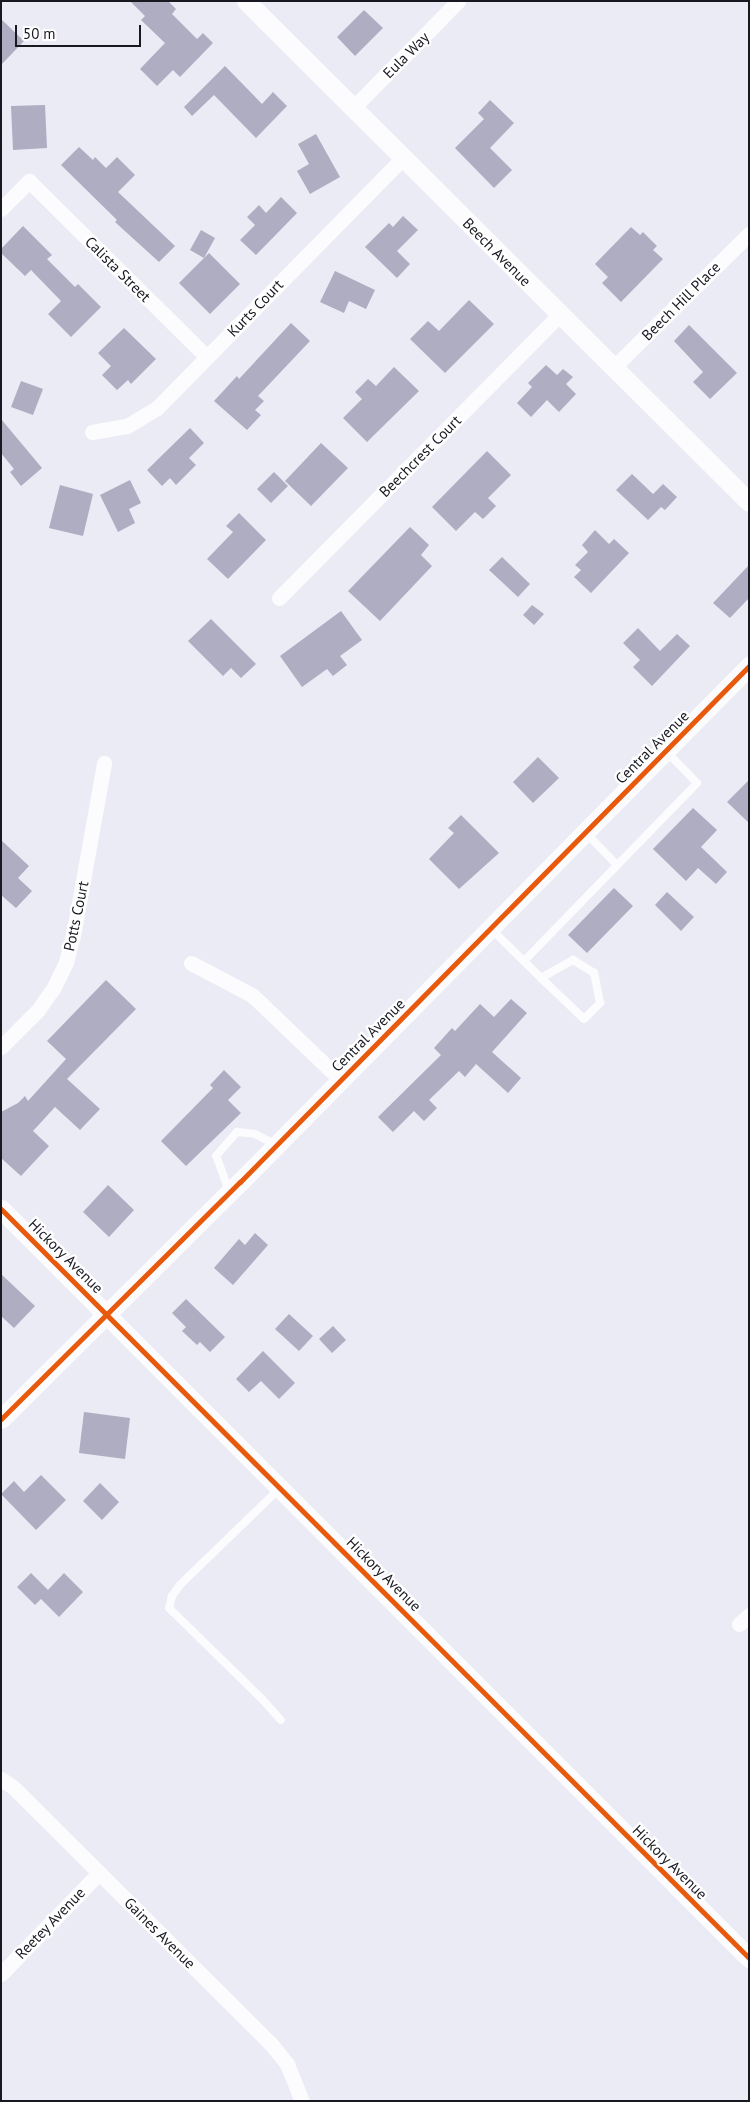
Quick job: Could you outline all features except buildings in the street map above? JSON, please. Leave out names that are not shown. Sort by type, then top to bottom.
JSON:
[{"type":"street","name":"Beech Avenue","points":[[246,1],[749,502]]},
{"type":"street","name":"Eula Way","points":[[353,108],[458,1]]},
{"type":"street","name":"Kurts Court","points":[[92,432],[115,430],[148,416],[403,158]]},
{"type":"street","name":"Calista Street","points":[[1,209],[28,182],[207,357]]},
{"type":"street","name":"Beech Hill Place","points":[[614,367],[749,234]]},
{"type":"street","name":"Beechcrest Court","points":[[279,598],[560,314]]},
{"type":"street","name":"Central Avenue","points":[[1,1419],[277,1145],[749,666]]},
{"type":"street","name":"Potts Court","points":[[1,1047],[38,1010],[54,987],[66,962],[73,936],[104,763]]},
{"type":"street","points":[[191,963],[252,995],[341,1080]]},
{"type":"street","name":"Hickory Avenue","points":[[1,1209],[749,1958]]},
{"type":"street","name":"Gaines Avenue","points":[[1,1779],[12,1787],[275,2049],[287,2064],[302,2101]]},
{"type":"street","name":"Reetey Avenue","points":[[1,1974],[99,1873]]},
{"type":"lane","points":[[524,961],[697,783],[666,751]]},
{"type":"lane","points":[[585,832],[617,866]]},
{"type":"lane","points":[[490,929],[524,961],[541,978],[584,1019],[600,1003],[594,973],[573,960],[541,978]]},
{"type":"lane","points":[[229,1193],[216,1156],[237,1132],[255,1134],[277,1145]]},
{"type":"lane","points":[[280,1488],[180,1585],[172,1596],[169,1608],[262,1698],[281,1720]]},
{"type":"cycle path","points":[[1,1419],[240,1182],[749,666]]},
{"type":"cycle path","points":[[1,1209],[749,1958]]}]
